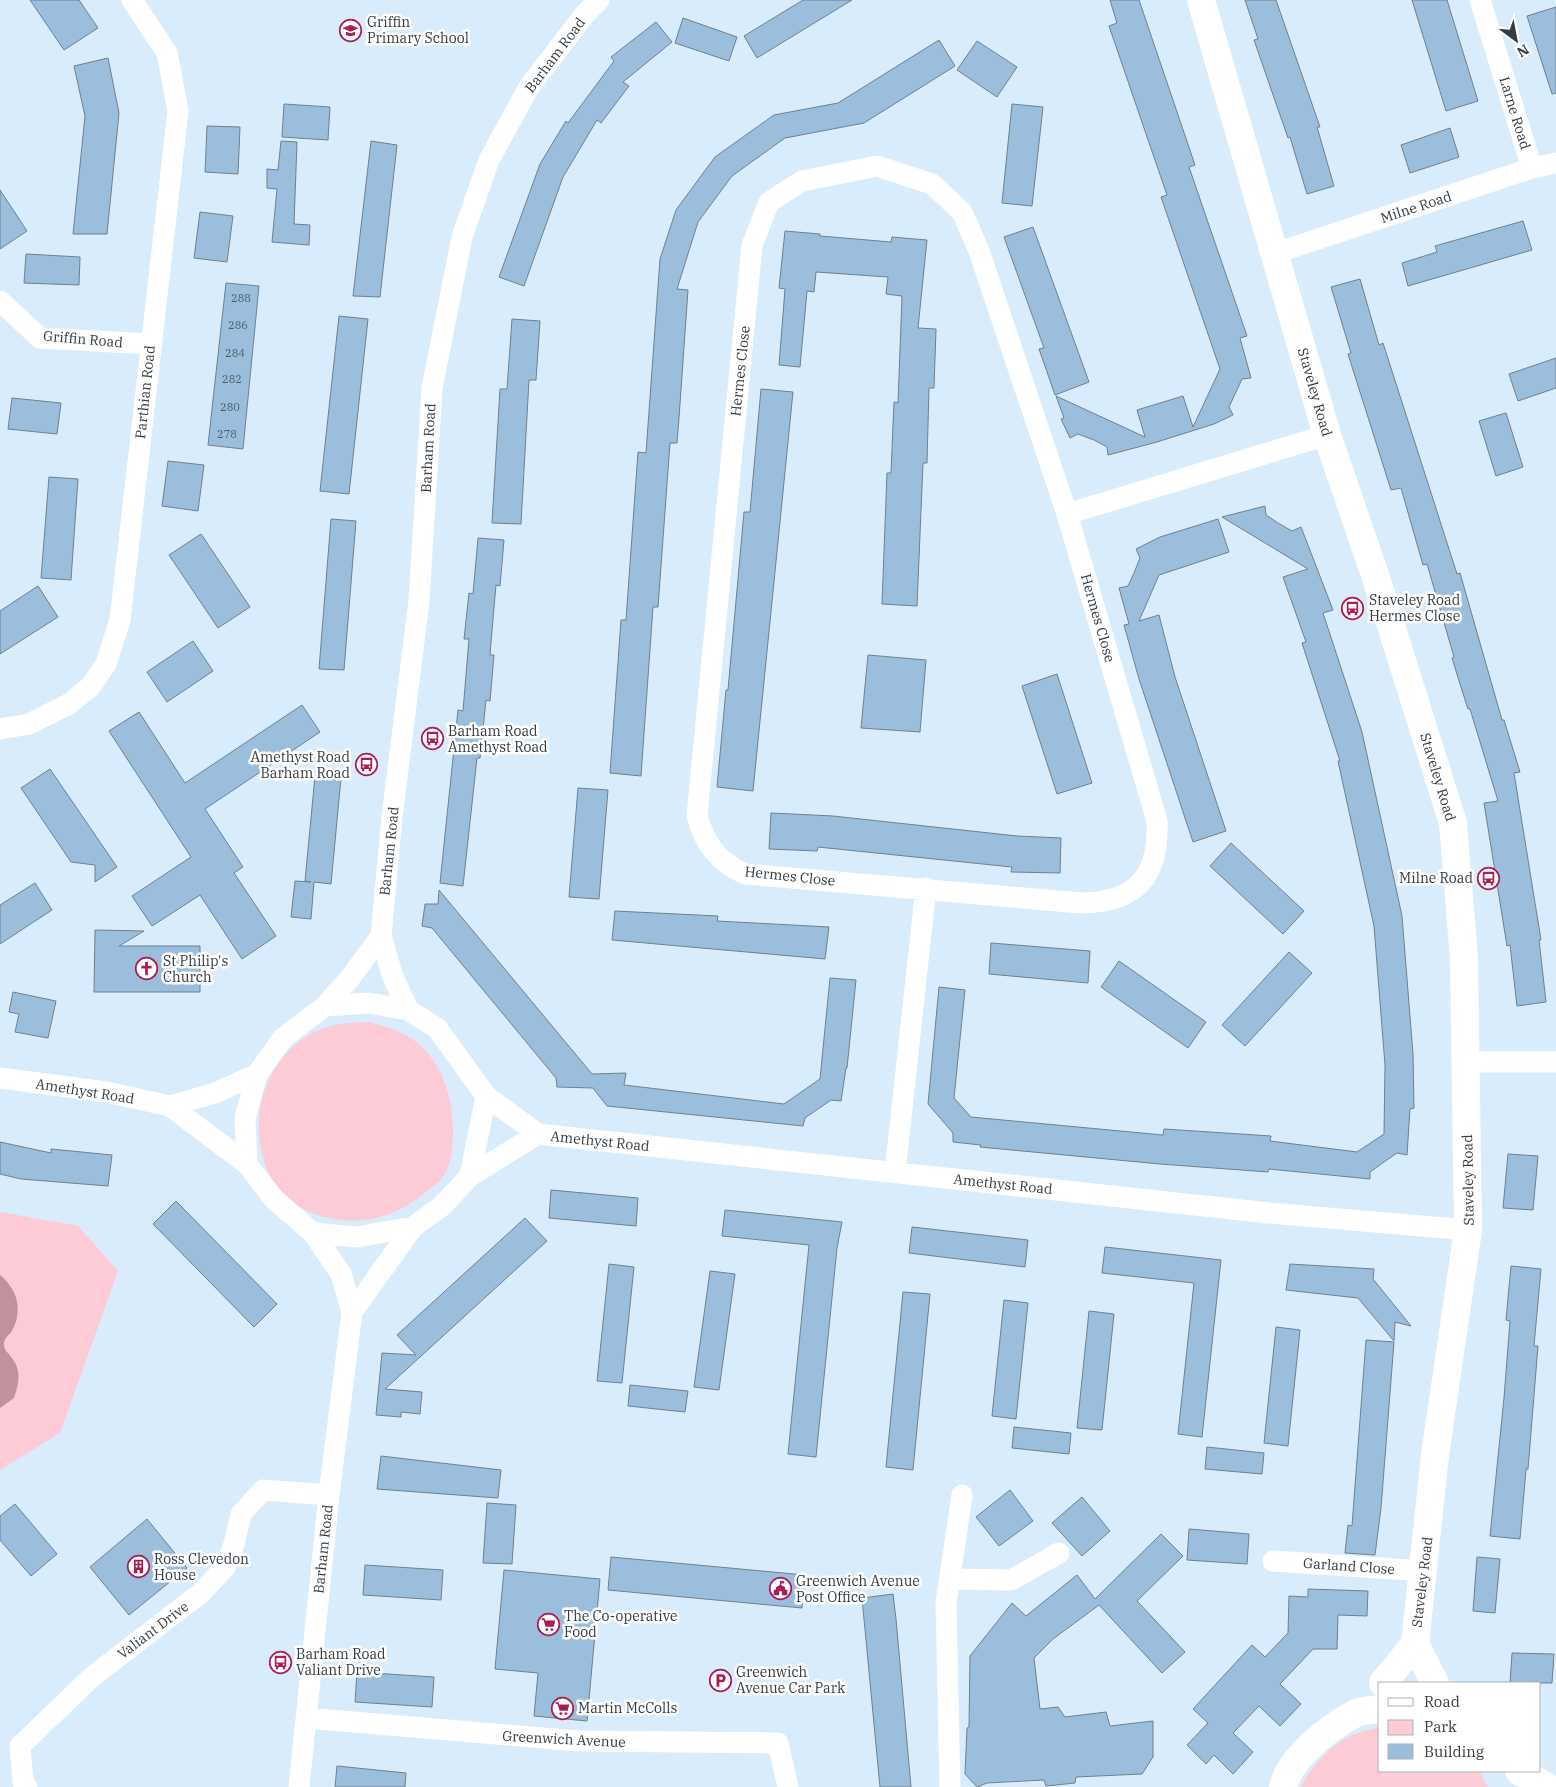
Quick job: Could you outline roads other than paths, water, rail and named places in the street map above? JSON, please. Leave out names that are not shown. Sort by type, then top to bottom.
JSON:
[{"type":"street","name":"Parthian Road","points":[[0,729],[29,724],[69,704],[90,687],[106,664],[120,620],[178,111],[167,53],[132,0]]},
{"type":"street","name":"Barham Road","points":[[408,1010],[392,974],[381,936],[392,817],[419,601],[432,388],[462,237],[489,160],[529,87],[585,14],[599,0]]},
{"type":"street","name":"Staveley Road","points":[[1202,0],[1327,434],[1376,578],[1453,823],[1464,959],[1468,1230],[1435,1455],[1415,1644],[1384,1682]]},
{"type":"street","name":"Larne Road","points":[[1480,0],[1532,168]]},
{"type":"street","name":"Milne Road","points":[[1276,253],[1532,168],[1556,163]]},
{"type":"street","name":"Hermes Close","points":[[876,166],[932,184],[962,212],[979,251],[1067,514],[1158,821],[1158,841],[1155,860],[1144,881],[1127,893],[1102,902],[1081,903],[926,888],[746,874],[729,867],[715,854],[703,837],[697,816],[752,245],[769,202],[802,181],[876,166]]},
{"type":"street","name":"Griffin Road","points":[[0,301],[40,338],[150,344]]},
{"type":"street","points":[[1067,514],[1327,434]]},
{"type":"street","points":[[895,1172],[926,888]]},
{"type":"street","points":[[247,1164],[245,1118],[257,1074],[283,1038],[325,1006],[350,978],[381,936]]},
{"type":"street","points":[[325,1006],[369,1003],[408,1010]]},
{"type":"street","name":"Amethyst Road","points":[[408,1010],[436,1028],[486,1096],[538,1134],[1269,1213],[1468,1230]]},
{"type":"street","points":[[1466,1062],[1556,1062]]},
{"type":"street","name":"Amethyst Road","points":[[170,1106],[215,1093],[257,1074]]},
{"type":"street","name":"Amethyst Road","points":[[0,1078],[106,1092],[170,1106],[247,1164],[274,1200],[313,1232]]},
{"type":"street","points":[[470,1176],[486,1096]]},
{"type":"street","name":"Amethyst Road","points":[[413,1227],[442,1206],[470,1176],[538,1134]]},
{"type":"street","name":"Barham Road","points":[[352,1312],[413,1227]]},
{"type":"street","points":[[313,1232],[356,1237],[413,1227]]},
{"type":"street","name":"Barham Road","points":[[299,1787],[329,1495],[352,1312],[341,1274],[313,1232]]},
{"type":"street","name":"Valiant Drive","points":[[27,1787],[23,1782],[20,1746],[93,1676],[201,1593],[225,1567],[234,1544],[241,1514],[263,1490],[329,1495]]},
{"type":"street","points":[[950,1787],[946,1603],[962,1495]]},
{"type":"street","points":[[950,1579],[1011,1580],[1059,1553]]},
{"type":"street","name":"Garland Close","points":[[1273,1560],[1424,1571]]},
{"type":"street","name":"Staveley Road","points":[[1415,1644],[1434,1682]]},
{"type":"street","points":[[1283,1787],[1285,1779],[1303,1751],[1369,1711],[1378,1691]]},
{"type":"street","name":"Greenwich Avenue","points":[[306,1718],[579,1741],[778,1743],[788,1787]]},
{"type":"street","points":[[1506,1772],[1510,1787]]},
{"type":"street","points":[[1521,1772],[1547,1787]]},
{"type":"place","name":"Griffin Primary School","points":[[351,30]]},
{"type":"place","name":"Staveley Road Hermes Close","points":[[1353,608]]},
{"type":"place","name":"Barham Road Amethyst Road","points":[[432,739]]},
{"type":"place","name":"Amethyst Road Barham Road","points":[[366,765]]},
{"type":"place","name":"Milne Road","points":[[1489,878]]},
{"type":"place","name":"St Philip's Church","points":[[147,969]]},
{"type":"place","name":"Ross Clevedon House","points":[[138,1567]]},
{"type":"place","name":"Greenwich Avenue Post Office","points":[[780,1589]]},
{"type":"place","name":"The Co-operative Food","points":[[548,1624]]},
{"type":"place","name":"Barham Road Valiant Drive","points":[[280,1662]]},
{"type":"place","name":"Greenwich Avenue Car Park","points":[[720,1680]]},
{"type":"place","name":"Martin McColls","points":[[562,1708]]}]
